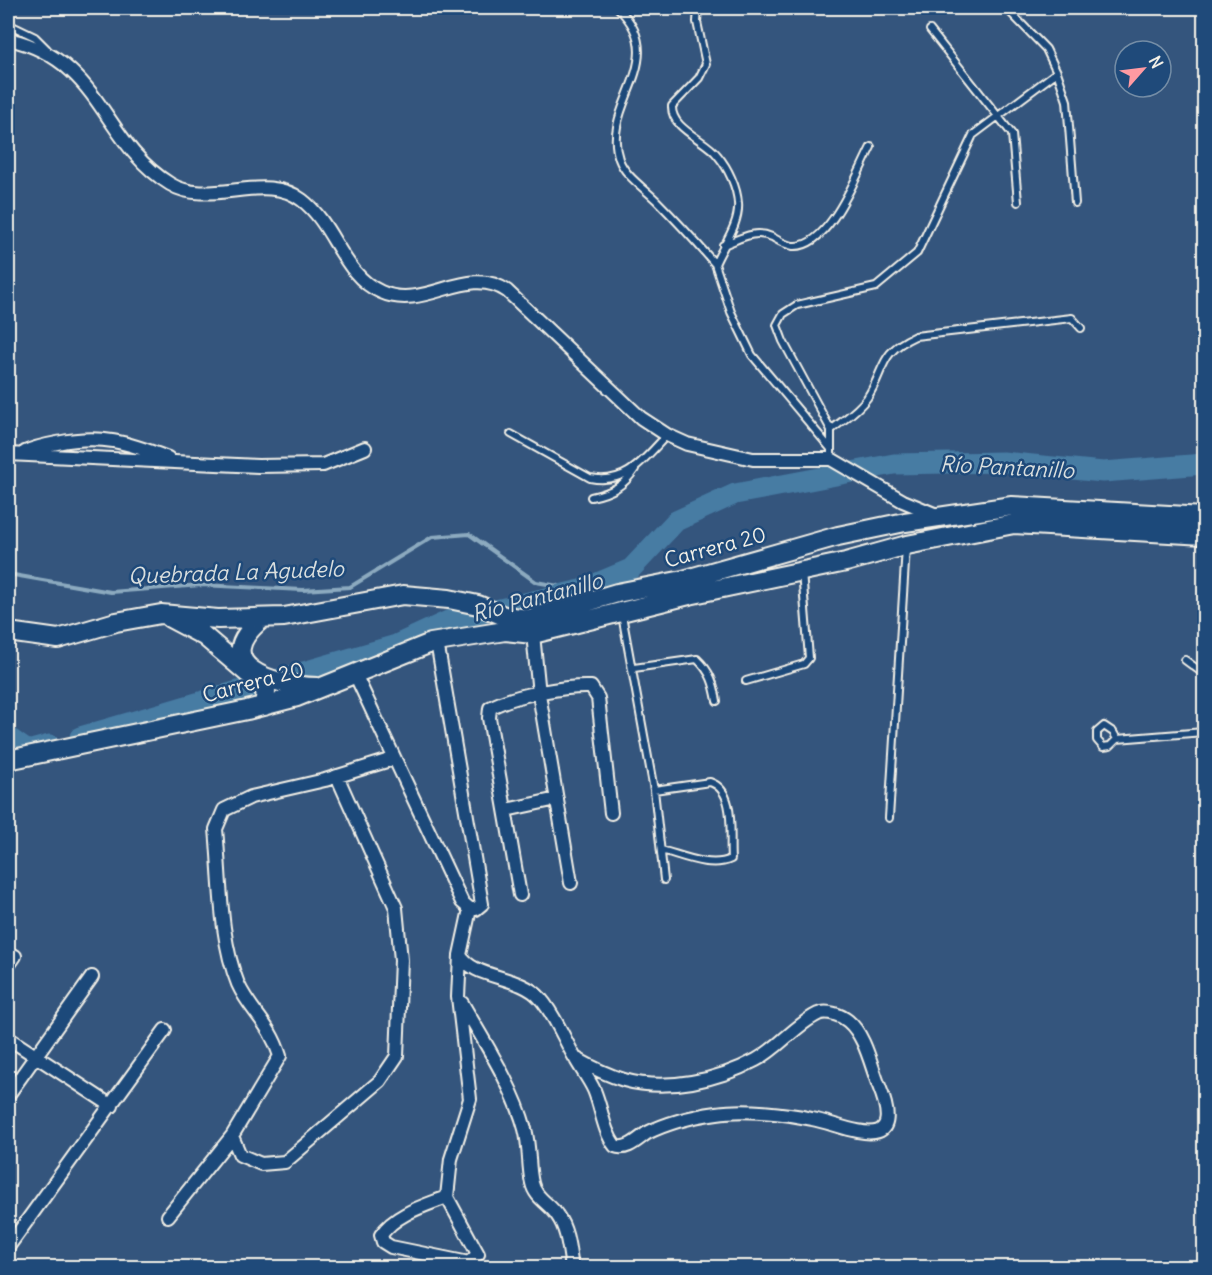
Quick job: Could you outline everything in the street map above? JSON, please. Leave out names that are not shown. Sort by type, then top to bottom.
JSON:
[{"type":"main road","name":"Carrera 20","points":[[531,626],[616,594],[683,580],[838,536],[905,522],[1012,506],[1204,517]]},
{"type":"main road","name":"Carrera 20","points":[[8,760],[264,705],[321,687],[437,642],[505,623],[531,626],[622,612],[802,572],[907,545],[1014,524],[1204,535]]},
{"type":"main road","points":[[8,632],[58,639],[116,622],[161,614],[218,620],[263,618],[403,595],[425,595],[478,605],[505,623]]},
{"type":"main road","points":[[161,614],[204,636],[270,681]]},
{"type":"main road","points":[[263,618],[242,639],[239,648],[242,659],[251,669],[270,681],[321,687]]},
{"type":"main road","points":[[264,705],[270,681]]},
{"type":"street","points":[[8,39],[35,48],[59,61],[80,77],[146,166],[171,185],[194,192],[268,189],[285,191],[301,199],[318,214],[347,262],[363,280],[384,294],[418,298],[479,280],[494,281],[641,418],[666,435],[687,444],[753,459],[833,457],[903,501],[940,517]]},
{"type":"street","points":[[22,454],[33,448],[80,438],[103,438],[128,443],[179,462]]},
{"type":"street","points":[[8,454],[258,466],[323,465],[365,448]]},
{"type":"street","points":[[531,626],[539,694],[571,884]]},
{"type":"street","points":[[355,674],[462,902],[470,909],[476,909],[482,904],[437,642]]},
{"type":"street","points":[[520,895],[489,718],[490,708],[499,703],[539,694],[591,687],[598,698],[611,813]]},
{"type":"street","points":[[168,1216],[232,1136],[279,1056],[274,1035],[240,987],[228,955],[216,829],[224,810],[251,797],[337,776],[393,759]]},
{"type":"street","points":[[232,1136],[240,1155],[261,1164],[285,1162],[380,1081],[397,1056],[400,960],[396,908],[337,776]]},
{"type":"street","points":[[506,810],[557,799]]},
{"type":"street","points":[[447,1197],[415,1210],[388,1225],[381,1235],[383,1242],[391,1248],[469,1263],[478,1254],[447,1197],[451,1159],[470,1099],[458,997],[460,955],[470,909]]},
{"type":"street","points":[[460,955],[463,961],[481,971],[526,987],[540,998],[575,1058],[594,1089],[610,1139],[620,1148],[666,1126],[717,1113],[746,1112],[812,1119],[860,1134],[880,1130],[885,1124],[884,1099],[860,1038],[850,1022],[825,1012],[817,1015],[758,1060],[694,1082],[675,1084],[626,1081],[575,1058]]},
{"type":"street","points":[[8,1095],[92,977]]},
{"type":"street","points":[[458,997],[507,1086],[525,1128],[532,1182],[536,1194],[557,1215],[565,1230],[572,1268]]},
{"type":"street","points":[[8,1247],[165,1030]]},
{"type":"street","points":[[8,1038],[112,1106]]},
{"type":"lane","points":[[618,8],[630,19],[640,60],[623,106],[615,143],[619,160],[627,173],[655,199],[716,264],[731,312],[752,355],[833,457]]},
{"type":"lane","points":[[698,8],[697,22],[706,64],[699,78],[672,106],[672,112],[678,123],[718,155],[733,183],[738,204],[735,223],[716,264]]},
{"type":"lane","points":[[1011,13],[1046,49],[1054,61],[1067,101],[1075,203]]},
{"type":"lane","points":[[8,24],[35,37],[59,61]]},
{"type":"lane","points":[[930,30],[1006,123],[1014,141],[1018,201]]},
{"type":"lane","points":[[833,457],[831,430],[783,341],[777,325],[783,314],[797,305],[876,287],[917,253],[973,135],[1056,72]]},
{"type":"lane","points":[[723,246],[750,234],[759,233],[785,245],[798,246],[823,233],[871,147]]},
{"type":"lane","points":[[831,430],[867,398],[886,357],[898,344],[915,336],[1072,318],[1081,328]]},
{"type":"lane","points":[[511,434],[590,478],[605,480],[616,478],[636,468]]},
{"type":"lane","points":[[591,497],[615,489],[627,482],[636,468],[666,435]]},
{"type":"lane","points":[[889,818],[907,545]]},
{"type":"lane","points":[[746,681],[804,664],[809,658],[802,572]]},
{"type":"lane","points":[[622,612],[634,668],[654,790],[664,880]]},
{"type":"lane","points":[[634,668],[697,660],[706,668],[713,680],[717,701]]},
{"type":"lane","points":[[1185,660],[1204,674]]},
{"type":"lane","points":[[1117,739],[1204,732]]},
{"type":"lane","points":[[654,790],[710,782],[718,785],[727,796],[731,859],[723,862],[709,862],[661,850]]},
{"type":"waterway","name":"Río Pantanillo","points":[[80,737],[396,645],[448,621],[581,590],[631,569],[676,521],[735,494],[894,464],[1003,462],[1103,472],[1204,464]]},
{"type":"waterway","name":"Quebrada La Agudelo","points":[[8,574],[111,592],[201,585],[303,590],[350,587],[432,537],[469,534],[536,582],[581,590]]},
{"type":"waterway","name":"Río Pantanillo","points":[[8,737],[28,751],[50,745]]}]
